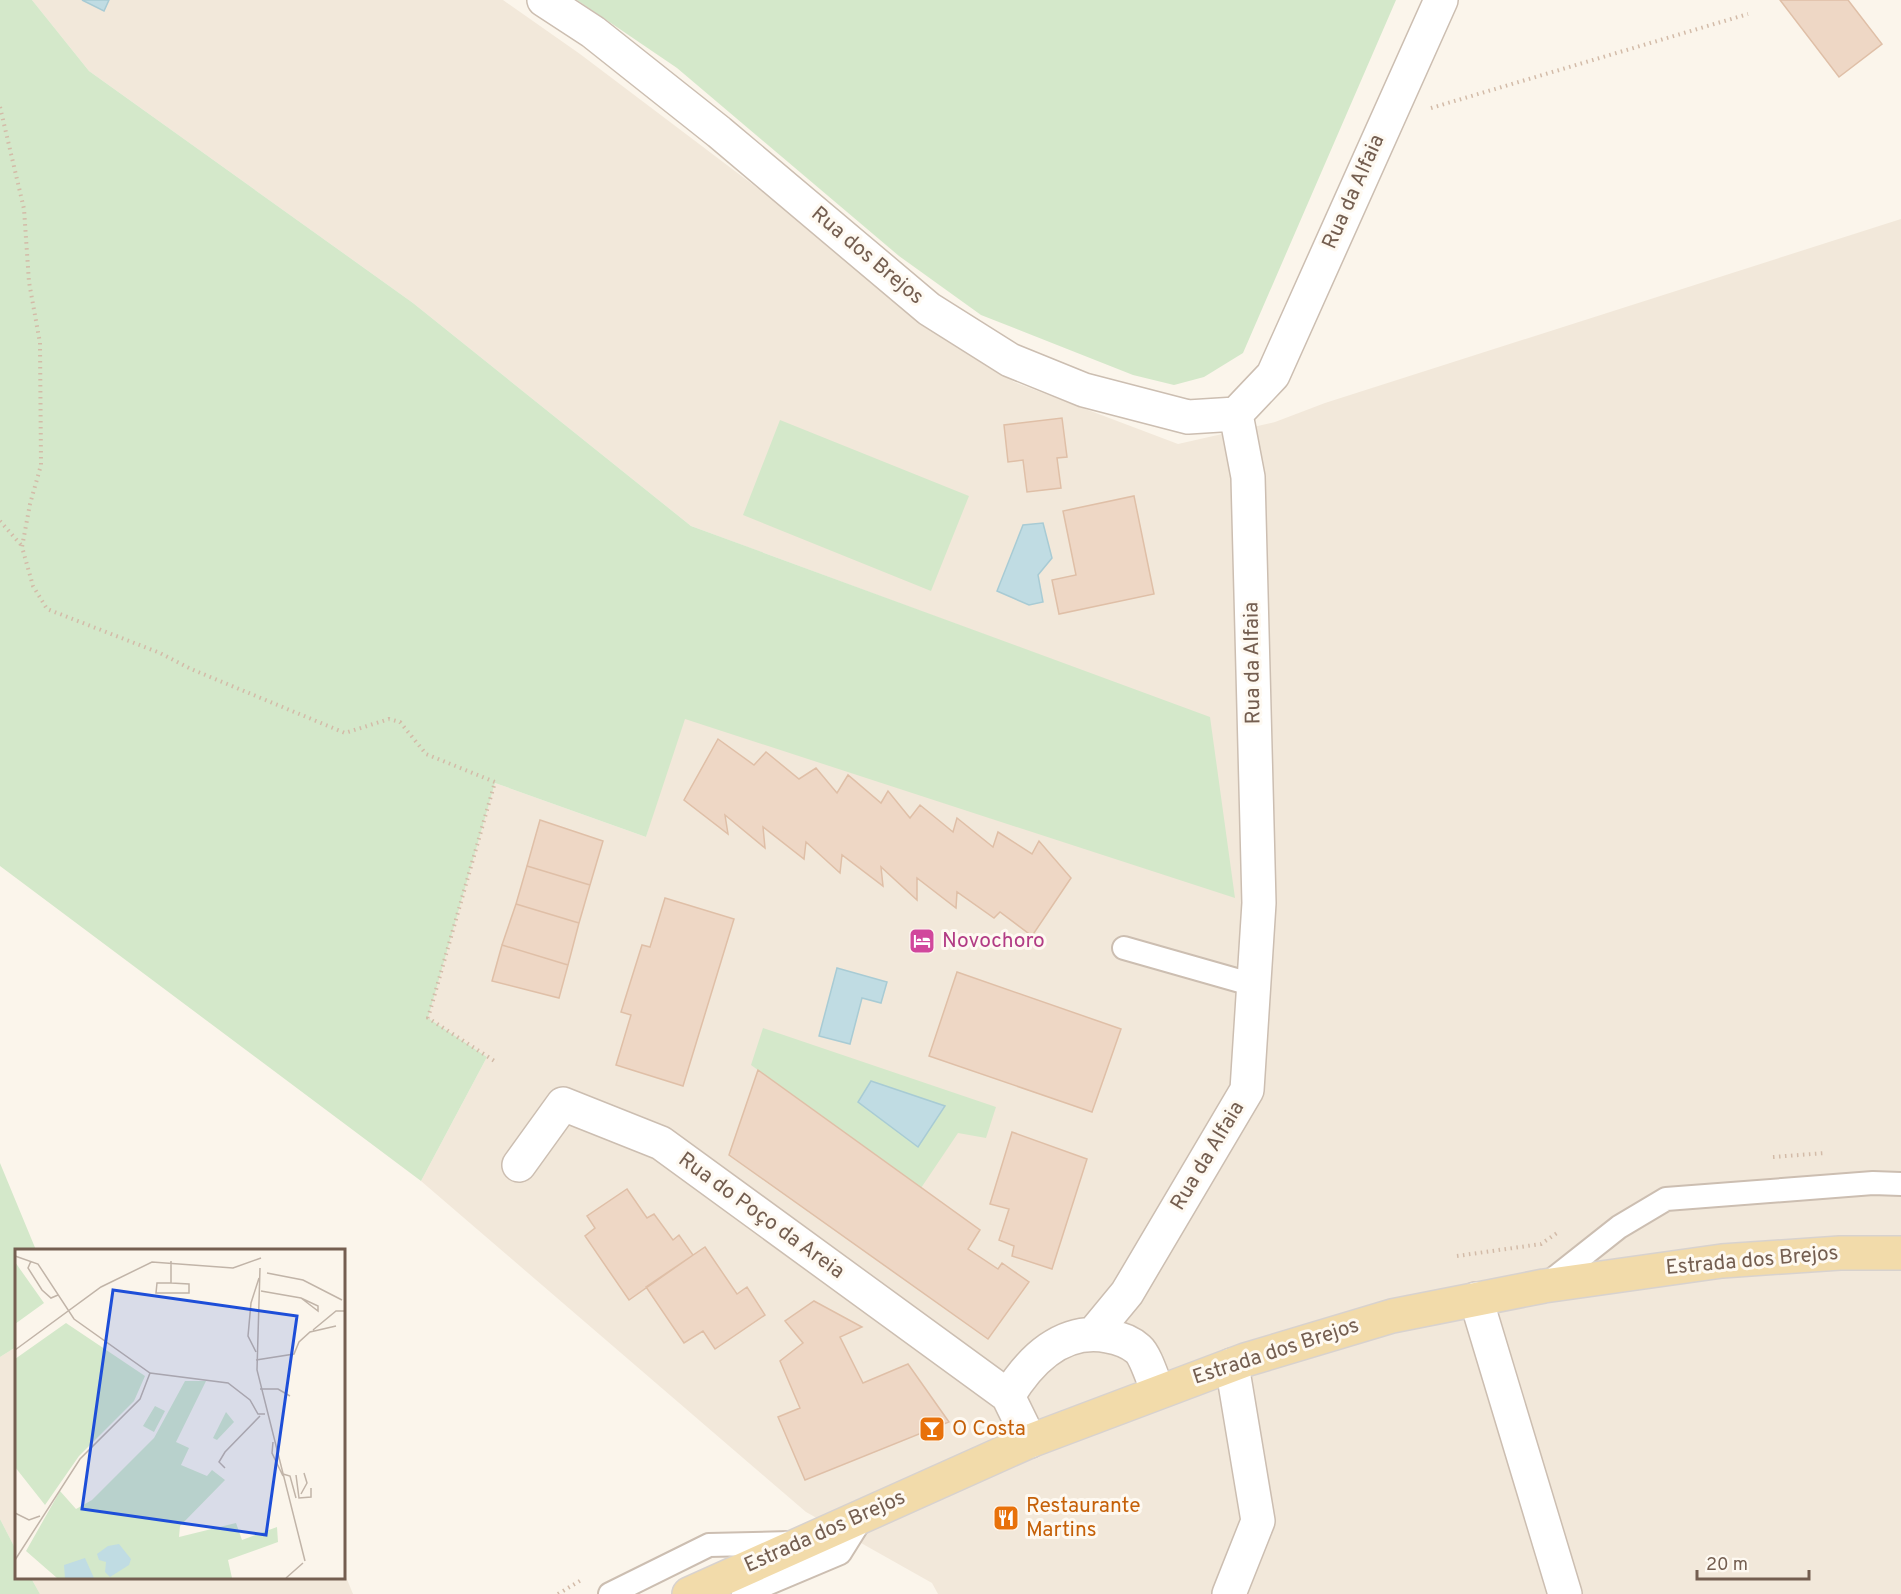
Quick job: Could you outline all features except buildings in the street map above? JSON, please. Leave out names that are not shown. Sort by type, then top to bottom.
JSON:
[{"type":"main road","name":"Estrada dos Brejos","points":[[689,1594],[1030,1440],[1232,1365],[1392,1316],[1544,1286],[1722,1260],[1840,1253],[1901,1253]]},
{"type":"street","name":"Rua dos Brejos","points":[[544,0],[594,32],[719,132],[929,309],[1011,360],[1084,390],[1188,417],[1236,414]]},
{"type":"street","name":"Rua da Alfaia","points":[[1094,1333],[1127,1293],[1247,1090],[1259,903],[1248,477],[1236,414],[1273,375],[1441,0]]},
{"type":"street","name":"Rua do Poço da Areia","points":[[519,1166],[563,1104],[661,1143],[1008,1396]]},
{"type":"street","points":[[1476,1299],[1565,1594]]},
{"type":"street","points":[[1030,1440],[1008,1396],[1019,1378],[1055,1344],[1071,1337],[1094,1333],[1122,1339],[1139,1350],[1158,1391]]},
{"type":"street","points":[[1229,1594],[1258,1521],[1232,1365]]},
{"type":"lane","points":[[1124,948],[1254,985]]},
{"type":"lane","points":[[1544,1286],[1619,1227],[1666,1199],[1901,1184]]},
{"type":"lane","points":[[743,1594],[840,1553],[864,1515]]},
{"type":"lane","points":[[610,1594],[709,1545],[802,1543]]},
{"type":"path","points":[[1385,122],[1748,14]]},
{"type":"path","points":[[0,107],[24,209],[29,282],[40,343],[41,465],[30,504],[22,547]]},
{"type":"path","points":[[0,521],[22,547],[33,586],[47,609],[160,653],[191,669],[345,733],[389,719],[400,722],[426,754],[495,783],[428,1018],[496,1062]]},
{"type":"shaded area","points":[[32,0],[503,0],[580,54],[1014,382],[1178,444],[1275,422],[1325,403],[1901,219],[1901,1594],[938,1594],[932,1583],[806,1512],[421,1181],[487,1057],[428,1018],[495,783],[646,837],[683,712],[1210,718],[691,526],[413,303],[89,71]]},
{"type":"shaded area","points":[[15,1348],[15,1548],[0,1519],[0,1357]]},
{"type":"shaded area","points":[[345,1574],[353,1594],[40,1594],[32,1579],[345,1579]]},
{"type":"green space","points":[[0,0],[32,0],[89,71],[413,303],[691,526],[1210,717],[1235,898],[685,719],[646,837],[495,783],[428,1018],[487,1057],[421,1181],[0,866]]},
{"type":"green space","points":[[577,0],[1396,0],[1243,353],[1204,377],[1174,385],[1133,375],[981,315],[899,256],[677,68]]},
{"type":"green space","points":[[780,420],[969,496],[931,591],[743,515]]},
{"type":"green space","points":[[763,1028],[996,1107],[986,1138],[958,1133],[921,1188],[751,1065]]},
{"type":"green space","points":[[0,1163],[36,1249],[15,1249],[15,1348],[0,1357]]},
{"type":"green space","points":[[0,1519],[15,1548],[15,1579],[32,1579],[40,1594],[0,1594]]},
{"type":"water","points":[[82,0],[109,0],[104,11]]},
{"type":"water","points":[[1043,523],[1052,558],[1038,575],[1043,602],[1029,605],[997,591],[1023,525]]},
{"type":"water","points":[[837,968],[887,982],[881,1003],[862,998],[850,1044],[819,1036]]},
{"type":"water","points":[[871,1081],[945,1106],[918,1147],[858,1102]]},
{"type":"place","name":"Novochoro","points":[[922,941]]},
{"type":"place","name":"O Costa","points":[[932,1429]]},
{"type":"place","name":"Restaurante Martins","points":[[1006,1518]]}]
